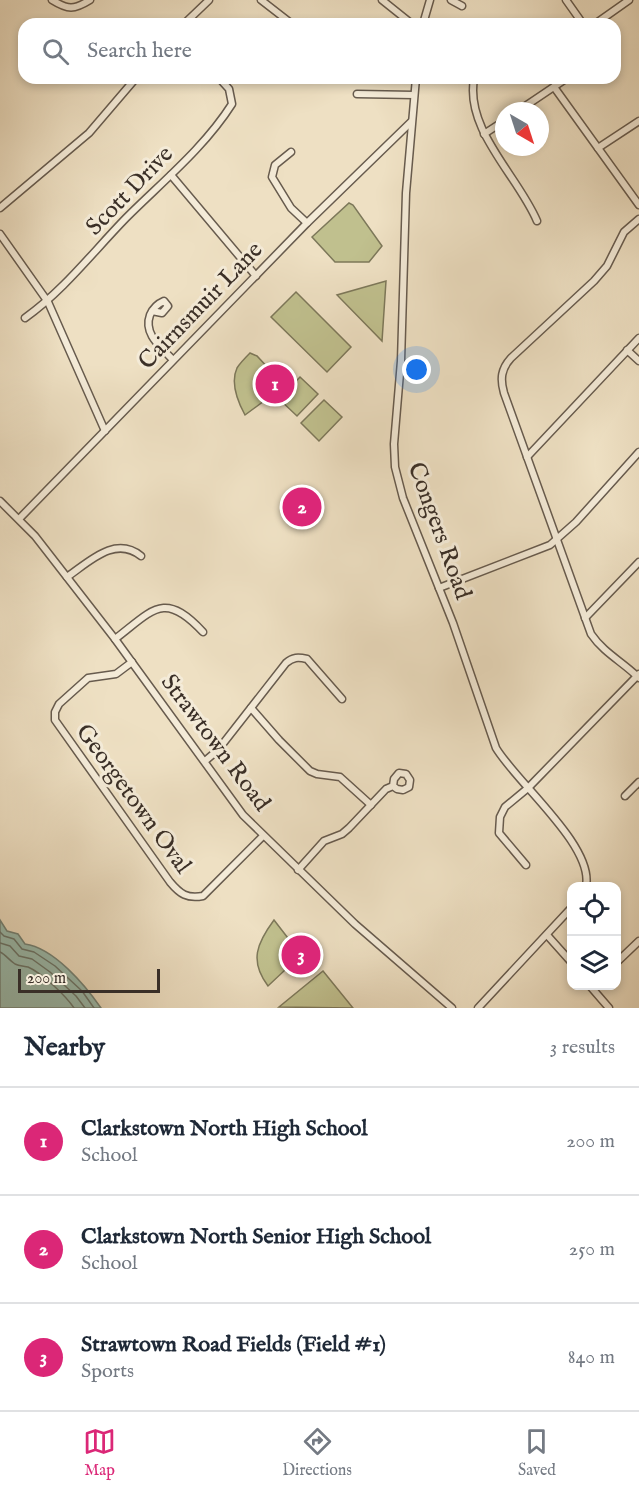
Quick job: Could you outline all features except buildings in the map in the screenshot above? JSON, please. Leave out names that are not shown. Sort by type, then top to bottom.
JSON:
[{"type":"street","points":[[52,0],[63,7],[75,8],[90,0]]},
{"type":"street","points":[[190,18],[209,0]]},
{"type":"street","points":[[261,0],[284,18]]},
{"type":"street","points":[[382,0],[404,18]]},
{"type":"street","points":[[425,18],[430,0]]},
{"type":"street","points":[[451,0],[462,6]]},
{"type":"street","points":[[566,0],[579,18]]},
{"type":"street","points":[[604,18],[629,0]]},
{"type":"street","points":[[0,208],[89,133],[131,84]]},
{"type":"street","name":"Scott Drive","points":[[25,318],[48,302],[223,119],[232,104],[229,89],[224,84]]},
{"type":"street","name":"Congers Road","points":[[415,84],[406,193],[401,361],[394,434],[396,475],[496,748],[577,850],[586,872],[586,882]]},
{"type":"street","points":[[474,84],[473,98],[484,134],[531,206],[537,221]]},
{"type":"street","points":[[532,102],[558,84]]},
{"type":"street","points":[[554,87],[639,205]]},
{"type":"street","points":[[357,94],[414,95]]},
{"type":"street","points":[[598,148],[639,121]]},
{"type":"street","name":"Cairnsmuir Lane","points":[[19,519],[307,223],[411,122]]},
{"type":"street","points":[[484,134],[495,127]]},
{"type":"street","points":[[291,152],[275,165],[272,177],[291,208],[307,223]]},
{"type":"street","points":[[171,175],[256,276]]},
{"type":"street","points":[[526,864],[499,833],[500,817],[513,799],[528,788],[638,676],[599,646],[591,634],[504,393],[502,374],[504,366],[594,281],[607,266],[624,232],[639,219]]},
{"type":"street","points":[[0,234],[48,302],[105,431]]},
{"type":"street","points":[[152,311],[148,323],[152,338],[173,360]]},
{"type":"street","points":[[527,457],[639,338]]},
{"type":"street","points":[[627,350],[639,361]]},
{"type":"street","points":[[439,588],[542,549],[557,540],[639,452]]},
{"type":"street","name":"Strawtown Road","points":[[0,501],[19,519],[115,639],[205,761],[228,797],[263,836],[355,924],[452,1008]]},
{"type":"street","points":[[67,577],[113,549],[129,548],[141,556]]},
{"type":"street","points":[[585,618],[639,562]]},
{"type":"street","points":[[115,639],[152,611],[160,608],[179,610],[203,632]]},
{"type":"street","points":[[205,761],[218,750],[286,663],[299,657],[307,659],[314,665],[342,699]]},
{"type":"street","name":"Georgetown Oval","points":[[132,662],[116,674],[88,678],[59,704],[55,712],[56,720],[170,882],[178,892],[186,897],[202,896],[263,836]]},
{"type":"street","points":[[251,708],[310,771],[340,777],[371,805]]},
{"type":"street","points":[[625,796],[639,782]]},
{"type":"street","points":[[298,870],[324,841],[342,834],[386,789],[393,786]]},
{"type":"street","points":[[478,1008],[567,913]]},
{"type":"street","points":[[547,935],[567,957]]},
{"type":"street","points":[[621,958],[639,941]]},
{"type":"street","points":[[595,990],[609,1008]]},
{"type":"green space","points":[[349,203],[353,205],[382,246],[369,262],[335,262],[312,237]]},
{"type":"green space","points":[[386,281],[382,341],[337,295]]},
{"type":"green space","points":[[296,292],[351,347],[327,372],[271,317]]},
{"type":"green space","points":[[250,353],[257,356],[283,387],[245,415],[234,380],[237,368]]},
{"type":"green space","points":[[300,377],[318,394],[297,416],[279,399]]},
{"type":"green space","points":[[324,400],[342,417],[319,441],[301,423]]},
{"type":"green space","points":[[274,920],[301,955],[268,986],[262,977],[257,960],[263,936]]},
{"type":"green space","points":[[323,971],[353,1008],[279,1007]]},
{"type":"water","points":[[0,920],[7,931],[18,934],[25,944],[47,952],[58,960],[101,1008],[0,1008]]},
{"type":"place","name":"Clarkstown North High School","points":[[275,384]]},
{"type":"place","name":"Clarkstown North Senior High School","points":[[302,507]]},
{"type":"place","name":"Strawtown Road Fields (Field #1)","points":[[301,955]]}]
